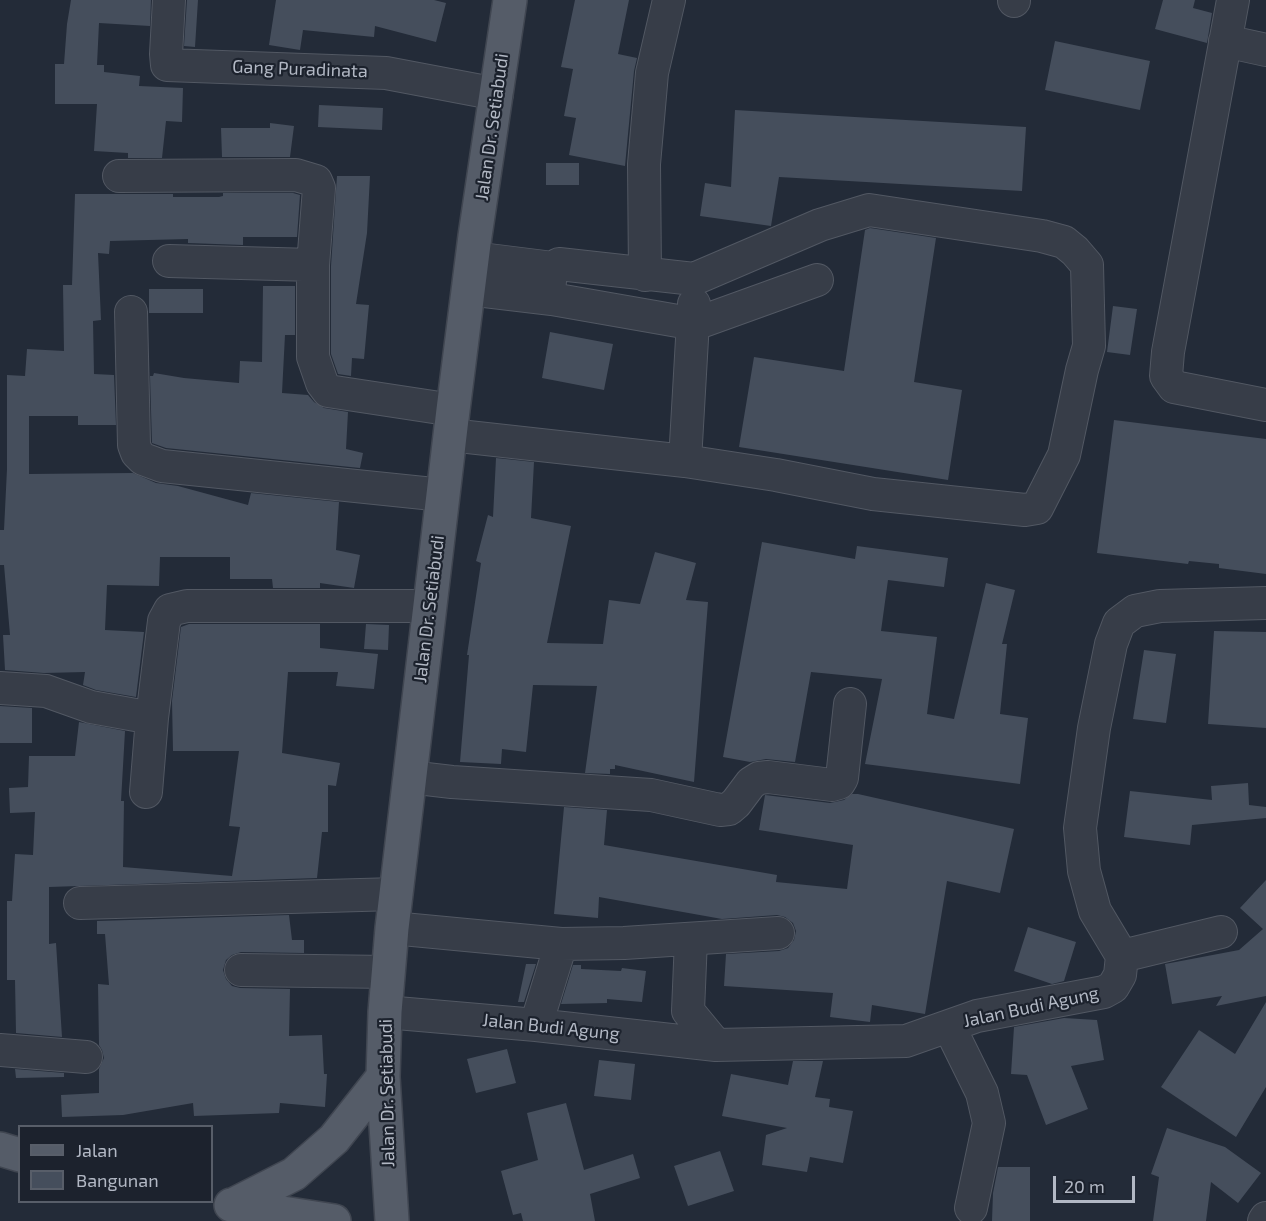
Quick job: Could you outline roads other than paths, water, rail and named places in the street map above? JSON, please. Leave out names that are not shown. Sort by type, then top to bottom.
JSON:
[{"type":"main road","name":"Jalan Dr. Setiabudi","points":[[392,1221],[383,1077],[385,1012],[392,927],[451,423],[510,0]]},
{"type":"main road","points":[[239,1214],[294,1174],[334,1139],[383,1077]]},
{"type":"main road","points":[[0,1149],[18,1154]]},
{"type":"main road","points":[[239,1214],[334,1221]]},
{"type":"street","name":"Gang Puradinata","points":[[169,0],[166,54],[168,65],[386,73],[496,94]]},
{"type":"street","points":[[645,275],[644,164],[652,73],[669,0]]},
{"type":"street","points":[[1233,0],[1168,352],[1166,376],[1174,387],[1266,405]]},
{"type":"street","points":[[1225,41],[1266,50]]},
{"type":"street","points":[[119,177],[296,175],[316,181],[319,188],[314,265],[313,357],[317,372],[328,392],[451,423],[776,475],[873,494],[1025,510],[1037,508],[1064,455],[1089,346],[1087,265],[1064,242],[1042,236],[869,210],[820,225],[694,279],[559,264],[553,268],[470,274]]},
{"type":"street","points":[[169,261],[314,265]]},
{"type":"street","points":[[552,299],[549,294],[553,268]]},
{"type":"street","points":[[470,274],[552,299],[695,324],[818,280]]},
{"type":"street","points":[[685,461],[695,324],[694,279]]},
{"type":"street","points":[[131,312],[134,445],[142,459],[162,466],[443,495]]},
{"type":"street","points":[[1221,932],[1122,956],[1095,911],[1084,871],[1080,828],[1094,728],[1111,644],[1119,623],[1135,611],[1160,606],[1266,603]]},
{"type":"street","points":[[146,792],[152,718],[164,621],[168,612],[178,606],[429,606]]},
{"type":"street","points":[[0,688],[46,691],[91,707],[152,718]]},
{"type":"street","points":[[409,777],[651,795],[720,810],[729,809],[751,783],[759,778],[768,777],[832,785],[839,783],[842,778],[850,704]]},
{"type":"street","points":[[80,903],[396,894]]},
{"type":"street","points":[[392,927],[561,944],[624,943],[778,933]]},
{"type":"street","points":[[691,939],[688,1011],[716,1045]]},
{"type":"street","points":[[536,1024],[561,944]]},
{"type":"street","name":"Jalan Budi Agung","points":[[385,1012],[536,1024],[716,1045],[906,1041],[977,1016],[1104,992],[1113,987],[1120,975],[1122,956]]},
{"type":"street","points":[[241,970],[388,972]]},
{"type":"street","points":[[949,1026],[982,1093],[989,1123],[971,1208]]},
{"type":"street","points":[[0,1050],[86,1057]]}]
